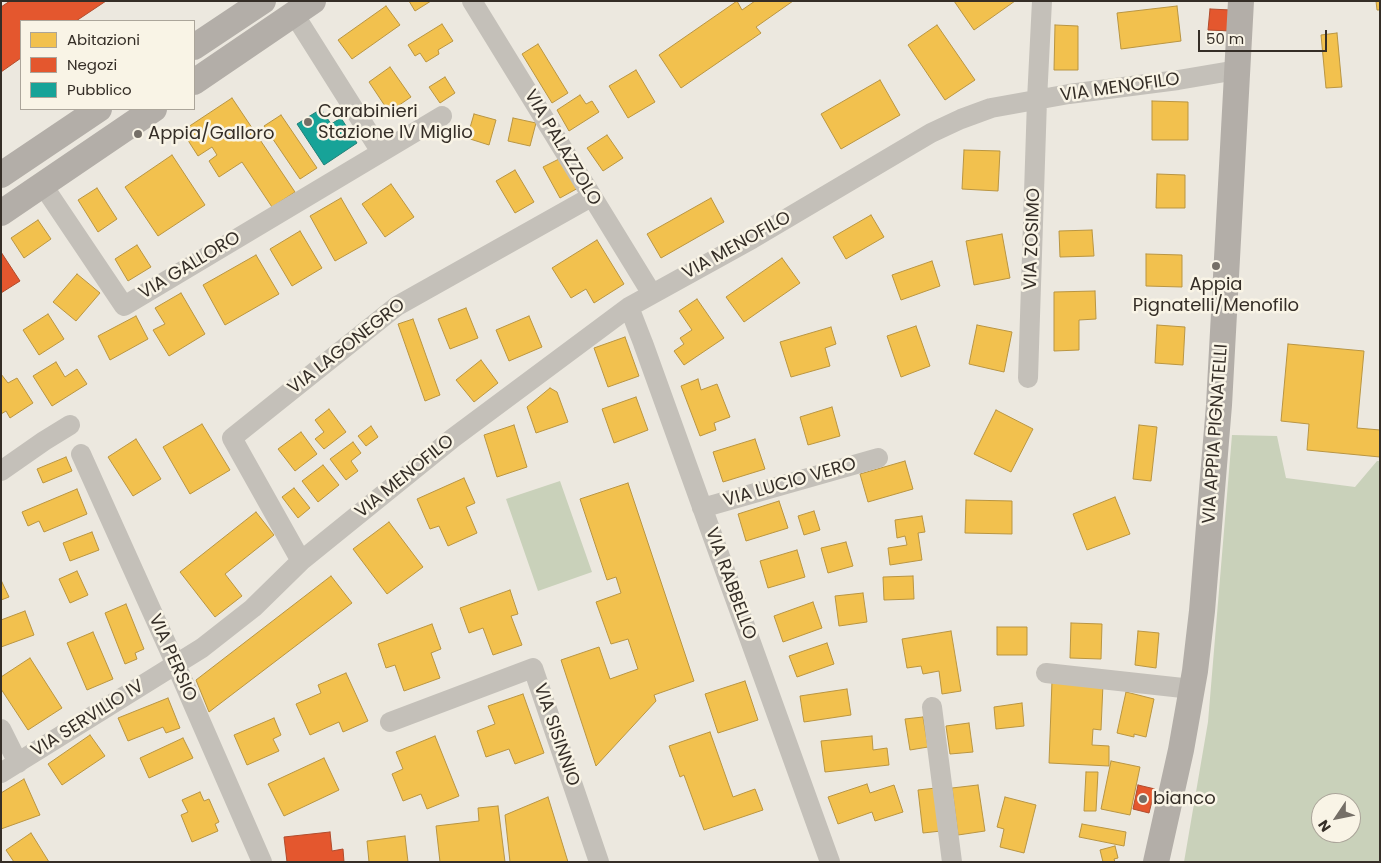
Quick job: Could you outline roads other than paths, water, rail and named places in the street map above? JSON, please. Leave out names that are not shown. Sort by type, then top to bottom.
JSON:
[{"type":"main road","points":[[195,46],[263,1]]},
{"type":"main road","name":"VIA APPIA PIGNATELLI","points":[[1156,862],[1176,776],[1192,689],[1205,580],[1218,422],[1241,1]]},
{"type":"main road","points":[[195,81],[303,8]]},
{"type":"main road","points":[[1,213],[153,110]]},
{"type":"main road","points":[[1,176],[95,112]]},
{"type":"street","name":"VIA PALAZZOLO","points":[[472,1],[652,294]]},
{"type":"street","name":"VIA ZOSIMO","points":[[1028,378],[1042,1]]},
{"type":"street","points":[[303,8],[381,152]]},
{"type":"street","name":"VIA MENOFILO","points":[[176,665],[202,648],[253,608],[301,561],[453,438],[629,307],[752,239],[931,133],[961,118],[991,108],[1237,70]]},
{"type":"street","points":[[1,161],[22,148],[95,112]]},
{"type":"street","name":"VIA GALLORO","points":[[42,184],[124,306],[442,116]]},
{"type":"street","name":"VIA LAGONEGRO","points":[[301,561],[232,438],[397,306],[591,197]]},
{"type":"street","name":"VIA RABBELLO","points":[[629,307],[644,343],[830,862]]},
{"type":"street","points":[[1,471],[70,425]]},
{"type":"street","name":"VIA PERSIO","points":[[81,454],[262,862]]},
{"type":"street","name":"VIA LUCIO VERO","points":[[702,508],[878,458]]},
{"type":"street","name":"VIA SERVILIO IV","points":[[9,768],[176,665]]},
{"type":"street","name":"VIA SISINNIO","points":[[390,722],[533,668],[599,862]]},
{"type":"street","points":[[1046,673],[1192,689]]},
{"type":"street","points":[[932,707],[952,862]]},
{"type":"street","points":[[1,729],[9,768]]},
{"type":"place","name":"Carabinieri Stazione IV Miglio","points":[[308,122]]},
{"type":"place","name":"Appia/Galloro","points":[[138,134]]},
{"type":"place","name":"Appia Pignatelli/Menofilo","points":[[1216,266]]},
{"type":"place","name":"bianco","points":[[1143,799]]}]
